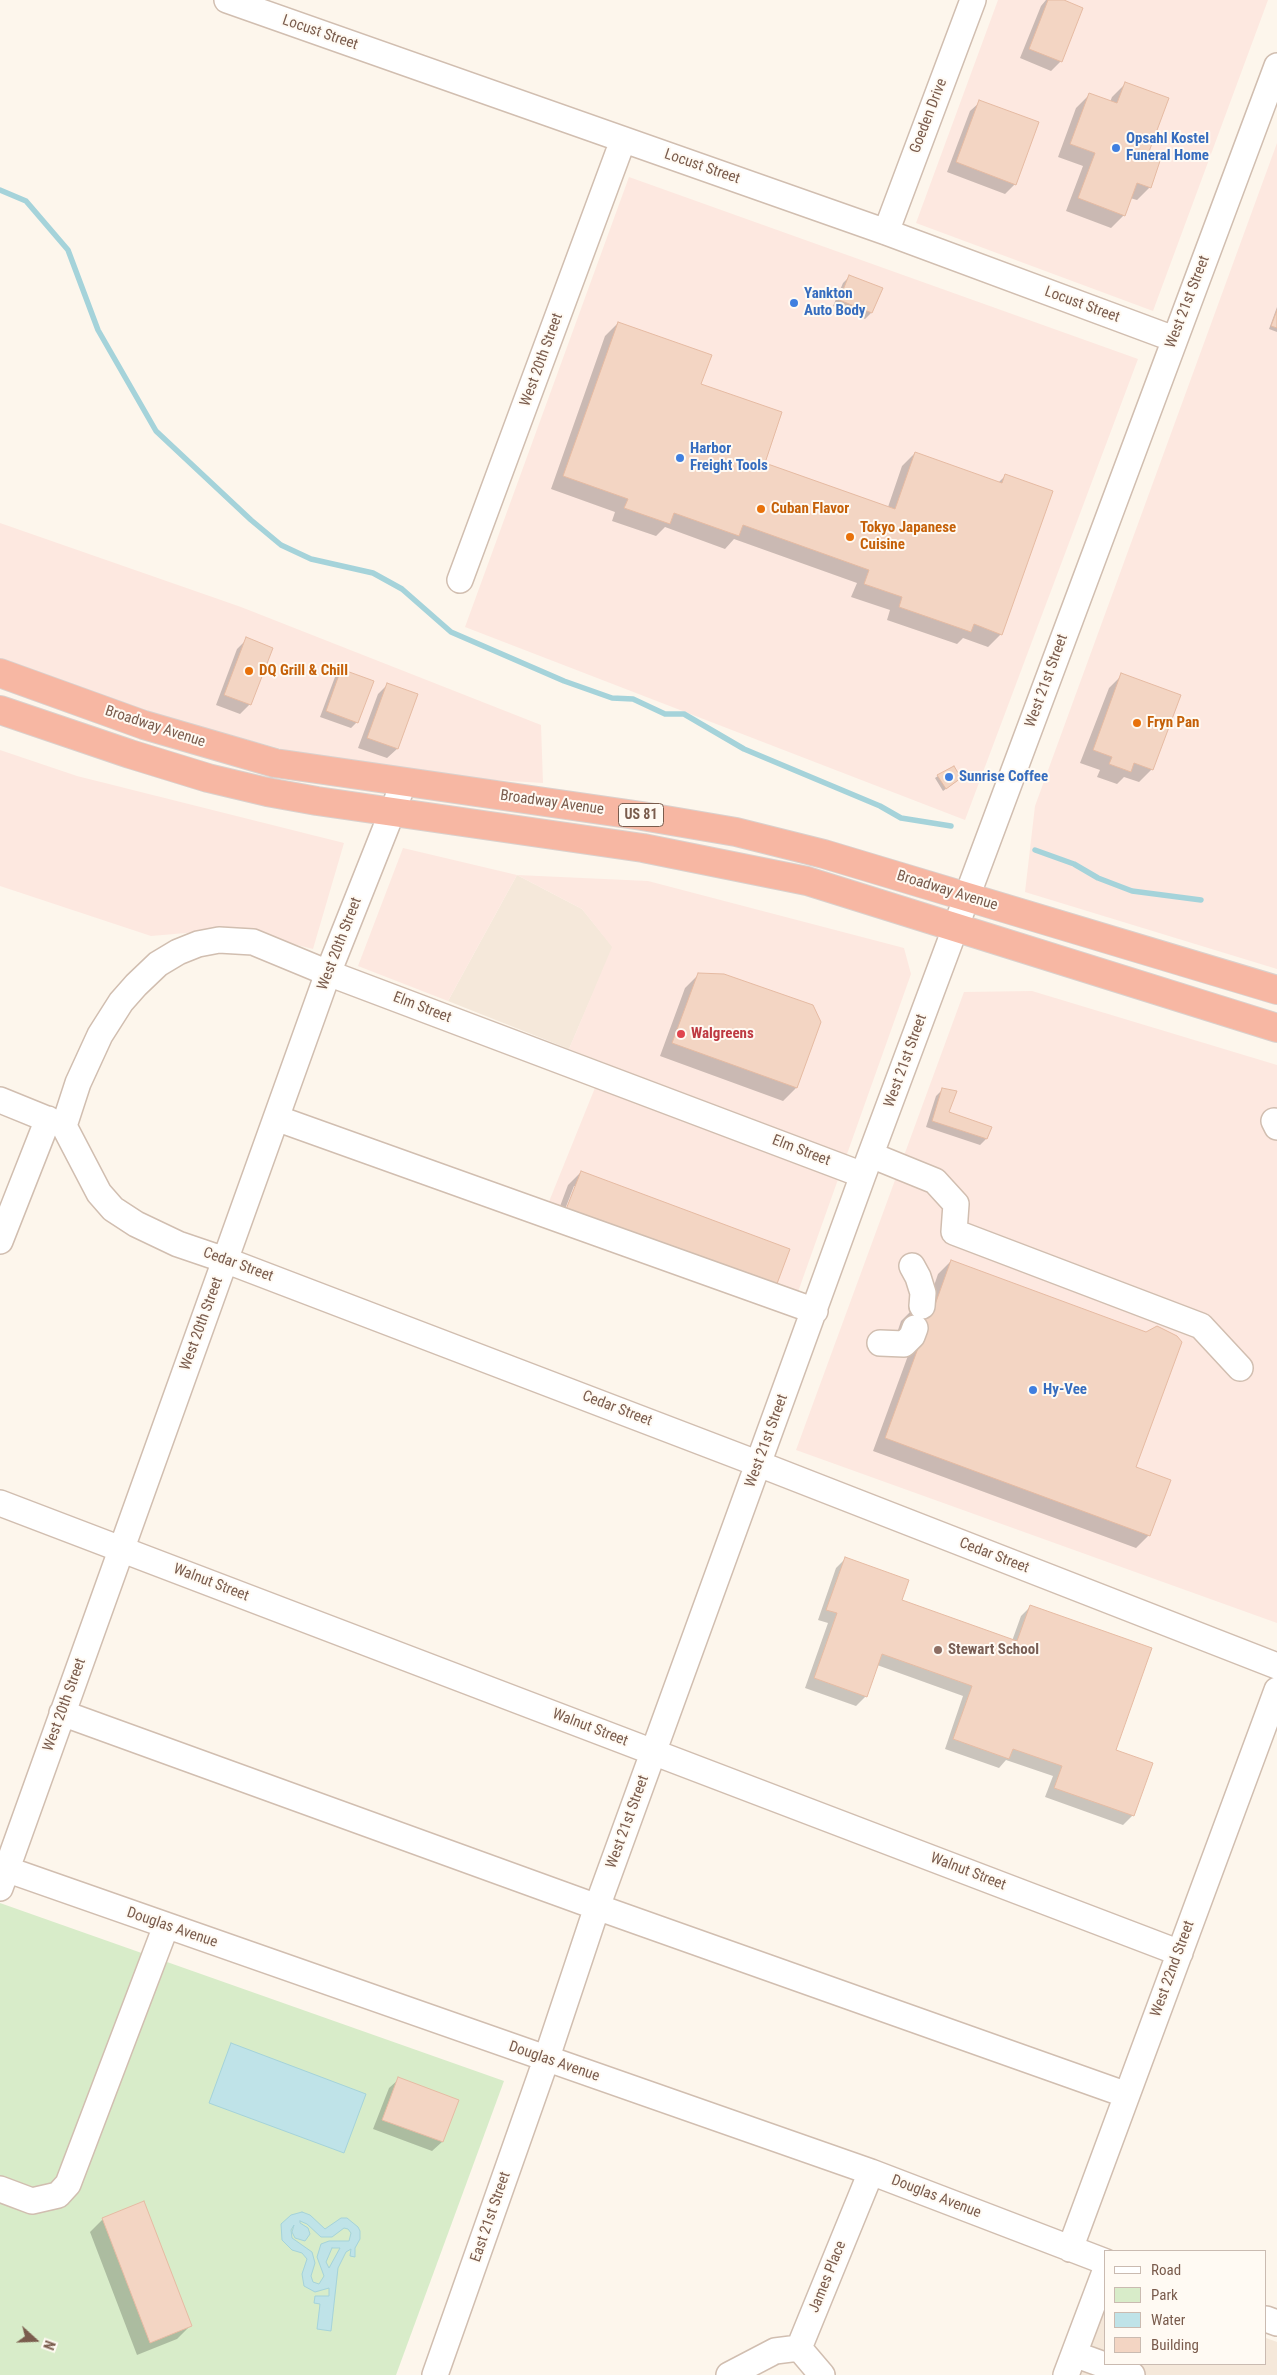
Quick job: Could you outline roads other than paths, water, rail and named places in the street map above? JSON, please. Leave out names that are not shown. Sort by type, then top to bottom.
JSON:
[{"type":"highway","name":"Broadway Avenue","points":[[0,673],[144,725],[275,763],[642,816],[736,832],[824,854],[1277,990]]},
{"type":"highway","name":"Broadway Avenue","points":[[0,710],[68,734],[208,778],[316,801],[643,848],[806,881],[1277,1028]]},
{"type":"street","name":"Locust Street","points":[[227,0],[886,232],[1174,339]]},
{"type":"street","name":"Goeden Drive","points":[[886,232],[973,0]]},
{"type":"street","name":"West 21st Street","points":[[546,2060],[597,1907],[867,1166],[1277,66]]},
{"type":"street","name":"West 20th Street","points":[[460,580],[623,140]]},
{"type":"street","name":"West 20th Street","points":[[2,1875],[328,973],[404,782]]},
{"type":"street","name":"Elm Street","points":[[0,1241],[56,1123],[78,1084],[109,1019],[136,985],[158,964],[178,952],[198,944],[219,940],[253,942],[328,973],[907,1180],[937,1196],[955,1218],[954,1232],[1201,1326],[1240,1368]]},
{"type":"street","points":[[0,1100],[56,1123]]},
{"type":"street","points":[[276,1118],[815,1311]]},
{"type":"street","name":"Cedar Street","points":[[56,1123],[99,1193],[113,1209],[136,1224],[178,1244],[225,1260],[759,1464],[1277,1666]]},
{"type":"street","points":[[880,1343],[904,1344],[912,1336],[923,1293],[918,1276],[912,1266]]},
{"type":"street","name":"Walnut Street","points":[[0,1503],[1180,1952]]},
{"type":"street","name":"West 22nd Street","points":[[1070,2249],[1277,1690]]},
{"type":"street","points":[[62,1713],[597,1907],[1127,2095]]},
{"type":"street","name":"Douglas Avenue","points":[[2,1875],[166,1926],[871,2172],[1104,2261]]},
{"type":"street","points":[[0,2189],[32,2200],[58,2195],[68,2184],[166,1926]]},
{"type":"street","name":"East 21st Street","points":[[435,2375],[546,2060]]},
{"type":"street","name":"James Place","points":[[799,2348],[871,2172]]},
{"type":"street","points":[[1104,2274],[1070,2364],[1132,2375]]},
{"type":"street","points":[[729,2375],[775,2351],[799,2348],[822,2375]]},
{"type":"water","points":[[231,2043],[366,2094],[344,2153],[209,2103]]},
{"type":"water","points":[[302,2212],[310,2215],[325,2229],[341,2218],[347,2218],[360,2231],[360,2239],[355,2248],[355,2257],[350,2256],[351,2249],[346,2252],[338,2268],[331,2331],[317,2329],[320,2304],[314,2303],[315,2296],[329,2296],[329,2288],[315,2292],[304,2286],[302,2274],[307,2259],[302,2253],[292,2250],[282,2240],[281,2224],[291,2215]],"holes":[[[300,2221],[307,2224],[321,2237],[332,2237],[344,2228],[348,2229],[351,2233],[349,2241],[329,2241],[321,2244],[317,2257],[324,2276],[319,2284],[313,2282],[311,2276],[315,2263],[312,2252],[292,2238],[291,2230],[294,2225],[292,2232],[295,2238],[305,2241],[310,2234],[308,2228],[300,2223]],[[332,2248],[340,2248],[329,2268],[326,2262]]]},
{"type":"waterway","points":[[0,190],[26,201],[68,250],[98,330],[156,431],[251,520],[281,545],[311,559],[373,573],[402,589],[451,632],[564,681],[612,698],[633,699],[665,714],[684,714],[744,749],[880,806],[901,818],[951,826]]},
{"type":"waterway","points":[[1035,850],[1074,864],[1098,878],[1132,891],[1201,900]]},
{"type":"place","name":"Opsahl Kostel Funeral Home","points":[[1116,148]]},
{"type":"place","name":"Yankton Auto Body","points":[[794,303]]},
{"type":"place","name":"Harbor Freight Tools","points":[[680,458]]},
{"type":"place","name":"Cuban Flavor","points":[[761,509]]},
{"type":"place","name":"Tokyo Japanese Cuisine","points":[[850,537]]},
{"type":"place","name":"DQ Grill & Chill","points":[[249,671]]},
{"type":"place","name":"Fryn Pan","points":[[1137,723]]},
{"type":"place","name":"Sunrise Coffee","points":[[949,777]]},
{"type":"place","name":"Walgreens","points":[[681,1034]]},
{"type":"place","name":"Hy-Vee","points":[[1033,1390]]},
{"type":"place","name":"Stewart School","points":[[938,1650]]}]
